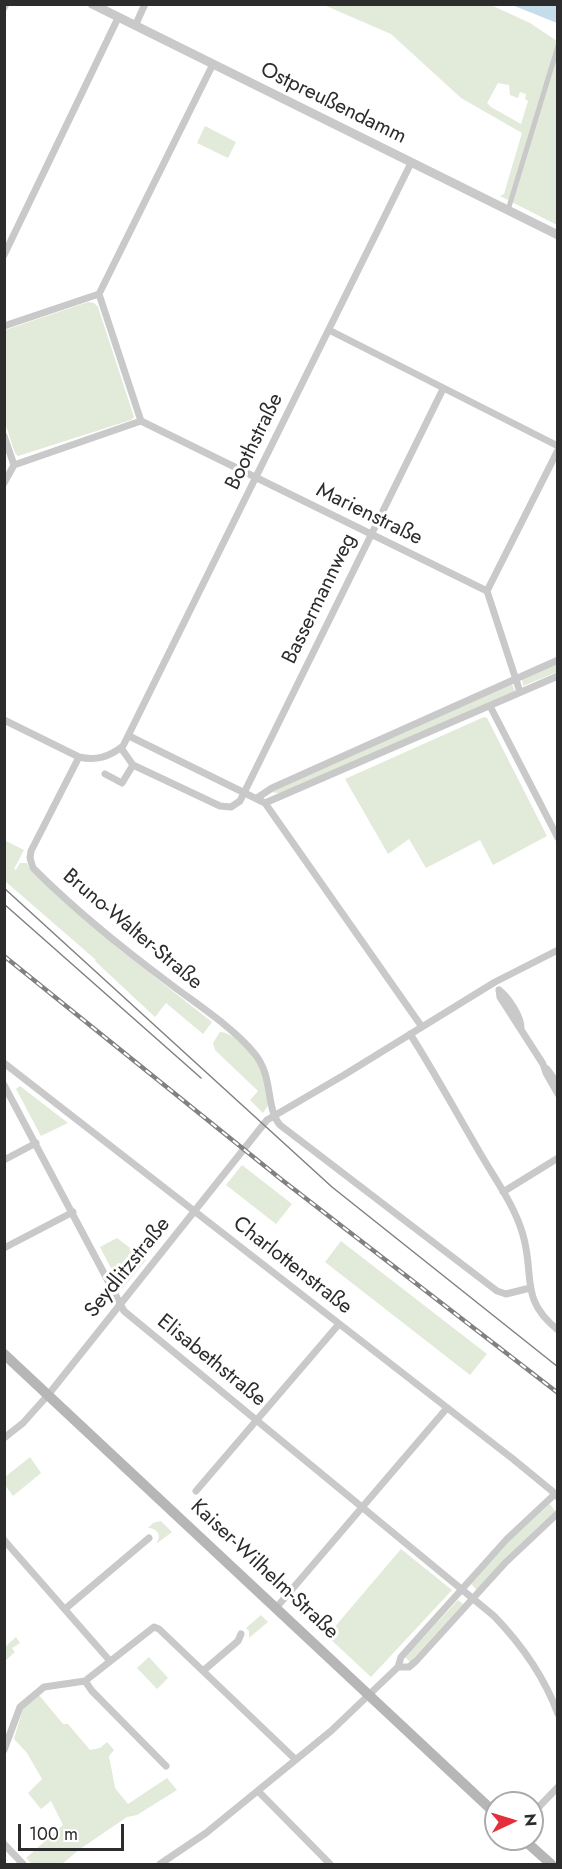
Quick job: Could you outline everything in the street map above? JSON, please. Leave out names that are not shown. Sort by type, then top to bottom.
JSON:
[{"type":"main road","name":"Kaiser-Wilhelm-Straße","points":[[4,1354],[484,1803]]},
{"type":"main road","points":[[536,1851],[551,1864]]},
{"type":"street","name":"Ostpreußendamm","points":[[92,4],[558,235]]},
{"type":"street","points":[[135,26],[145,4]]},
{"type":"street","points":[[4,255],[118,18]]},
{"type":"street","points":[[508,210],[558,46]]},
{"type":"street","points":[[4,483],[14,465],[141,421],[99,294],[213,64]]},
{"type":"street","name":"Boothstraße","points":[[121,748],[129,736],[411,163]]},
{"type":"street","points":[[4,326],[99,294]]},
{"type":"street","points":[[329,330],[558,448],[487,591],[520,692]]},
{"type":"street","name":"Bassermannweg","points":[[244,792],[442,389]]},
{"type":"street","name":"Marienstraße","points":[[141,421],[487,591]]},
{"type":"street","points":[[4,436],[14,465]]},
{"type":"street","points":[[257,798],[272,788],[558,660]]},
{"type":"street","points":[[265,803],[558,676]]},
{"type":"street","points":[[490,706],[558,838]]},
{"type":"street","points":[[4,720],[79,757],[90,760],[101,758],[121,748],[133,765],[220,806],[231,807],[240,801],[244,792]]},
{"type":"street","points":[[129,736],[265,803],[422,1027]]},
{"type":"street","name":"Bruno-Walter-Straße","points":[[79,757],[31,851],[30,858],[33,868],[110,937],[220,1022],[253,1051],[263,1065],[274,1115]]},
{"type":"street","points":[[105,774],[122,783],[133,765]]},
{"type":"street","name":"Seydlitzstraße","points":[[4,1438],[23,1423],[48,1395],[267,1120],[495,982],[558,950]]},
{"type":"street","points":[[495,982],[500,997],[545,1067],[546,1073],[555,1082],[558,1094]]},
{"type":"street","points":[[410,1034],[516,1216],[527,1253],[533,1302],[539,1312],[558,1330]]},
{"type":"street","name":"Charlottenstraße","points":[[4,1063],[447,1408],[556,1496]]},
{"type":"street","name":"Elisabethstraße","points":[[4,1085],[125,1312],[462,1589],[510,1632],[545,1684],[558,1714]]},
{"type":"street","points":[[274,1115],[280,1125],[497,1291],[506,1294],[530,1288]]},
{"type":"street","points":[[4,1160],[36,1143]]},
{"type":"street","points":[[502,1192],[558,1158]]},
{"type":"street","points":[[4,1248],[73,1212]]},
{"type":"street","points":[[196,1491],[339,1324]]},
{"type":"street","points":[[276,1608],[447,1408]]},
{"type":"street","points":[[160,1864],[206,1833],[354,1710],[398,1667],[401,1657],[507,1539],[556,1496]]},
{"type":"street","points":[[398,1667],[409,1667],[416,1661],[506,1562],[558,1513]]},
{"type":"street","points":[[65,1609],[149,1538]]},
{"type":"street","points":[[4,1540],[110,1661]]},
{"type":"street","points":[[4,1750],[20,1707],[44,1687],[85,1681],[154,1627],[159,1629],[295,1759]]},
{"type":"street","points":[[203,1671],[238,1641],[241,1634]]},
{"type":"street","points":[[85,1681],[92,1691],[166,1766]]},
{"type":"street","points":[[544,1802],[558,1787]]},
{"type":"street","points":[[258,1791],[330,1864]]},
{"type":"street","points":[[4,1844],[23,1864]]},
{"type":"green space","points":[[324,5],[491,5],[530,23],[557,41],[557,225],[500,196],[504,194],[522,133],[461,98],[391,34]],"holes":[[[498,83],[509,85],[510,95],[518,98],[520,92],[526,94],[525,99],[528,101],[521,124],[487,103]]]},
{"type":"green space","points":[[205,126],[236,142],[228,158],[197,143]]},
{"type":"green space","points":[[88,302],[98,307],[134,417],[131,420],[18,456],[5,423],[5,330]]},
{"type":"green space","points":[[557,663],[557,672],[523,686],[522,679]]},
{"type":"green space","points":[[512,684],[515,691],[283,794],[271,792]]},
{"type":"green space","points":[[484,717],[487,718],[547,836],[493,865],[480,840],[426,868],[409,839],[388,854],[345,779]]},
{"type":"green space","points":[[4,840],[24,850],[14,869],[16,870],[20,863],[27,863],[30,870],[119,949],[212,1022],[203,1034],[166,1003],[155,1017],[96,960],[5,881]]},
{"type":"green space","points":[[220,1032],[238,1041],[255,1059],[262,1071],[269,1104],[263,1113],[250,1100],[258,1091],[215,1050],[213,1043]]},
{"type":"green space","points":[[20,1086],[68,1123],[41,1136],[16,1089]]},
{"type":"green space","points":[[242,1165],[292,1204],[276,1224],[226,1185]]},
{"type":"green space","points":[[117,1238],[146,1260],[122,1289],[100,1247]]},
{"type":"green space","points":[[341,1241],[487,1354],[470,1375],[325,1262]]},
{"type":"green space","points":[[30,1457],[41,1473],[13,1496],[5,1485],[5,1477]]},
{"type":"green space","points":[[550,1504],[555,1511],[508,1555],[477,1590],[471,1584],[512,1539]]},
{"type":"green space","points":[[161,1521],[172,1532],[156,1544],[159,1538],[158,1533],[148,1528],[153,1523]]},
{"type":"green space","points":[[401,1549],[452,1590],[371,1677],[327,1636]]},
{"type":"green space","points":[[458,1600],[463,1604],[410,1662],[405,1657]]},
{"type":"green space","points":[[261,1615],[268,1622],[249,1638],[249,1631],[246,1628]]},
{"type":"green space","points":[[16,1637],[20,1643],[12,1648],[15,1652],[5,1661],[5,1647]]},
{"type":"green space","points":[[149,1657],[168,1678],[157,1689],[137,1668]]},
{"type":"green space","points":[[39,1695],[63,1724],[68,1724],[90,1750],[100,1748],[107,1742],[114,1750],[109,1756],[115,1788],[128,1804],[167,1778],[177,1790],[137,1815],[127,1817],[62,1864],[32,1864],[26,1858],[63,1825],[51,1801],[41,1809],[28,1793],[42,1779],[27,1753],[14,1739],[23,1708]]},
{"type":"water","points":[[512,5],[557,5],[557,23]]},
{"type":"tram line","points":[[4,888],[332,1187],[558,1367]]},
{"type":"tram line","points":[[4,904],[201,1078]]},
{"type":"railway","points":[[4,956],[282,1180],[558,1393]]}]
